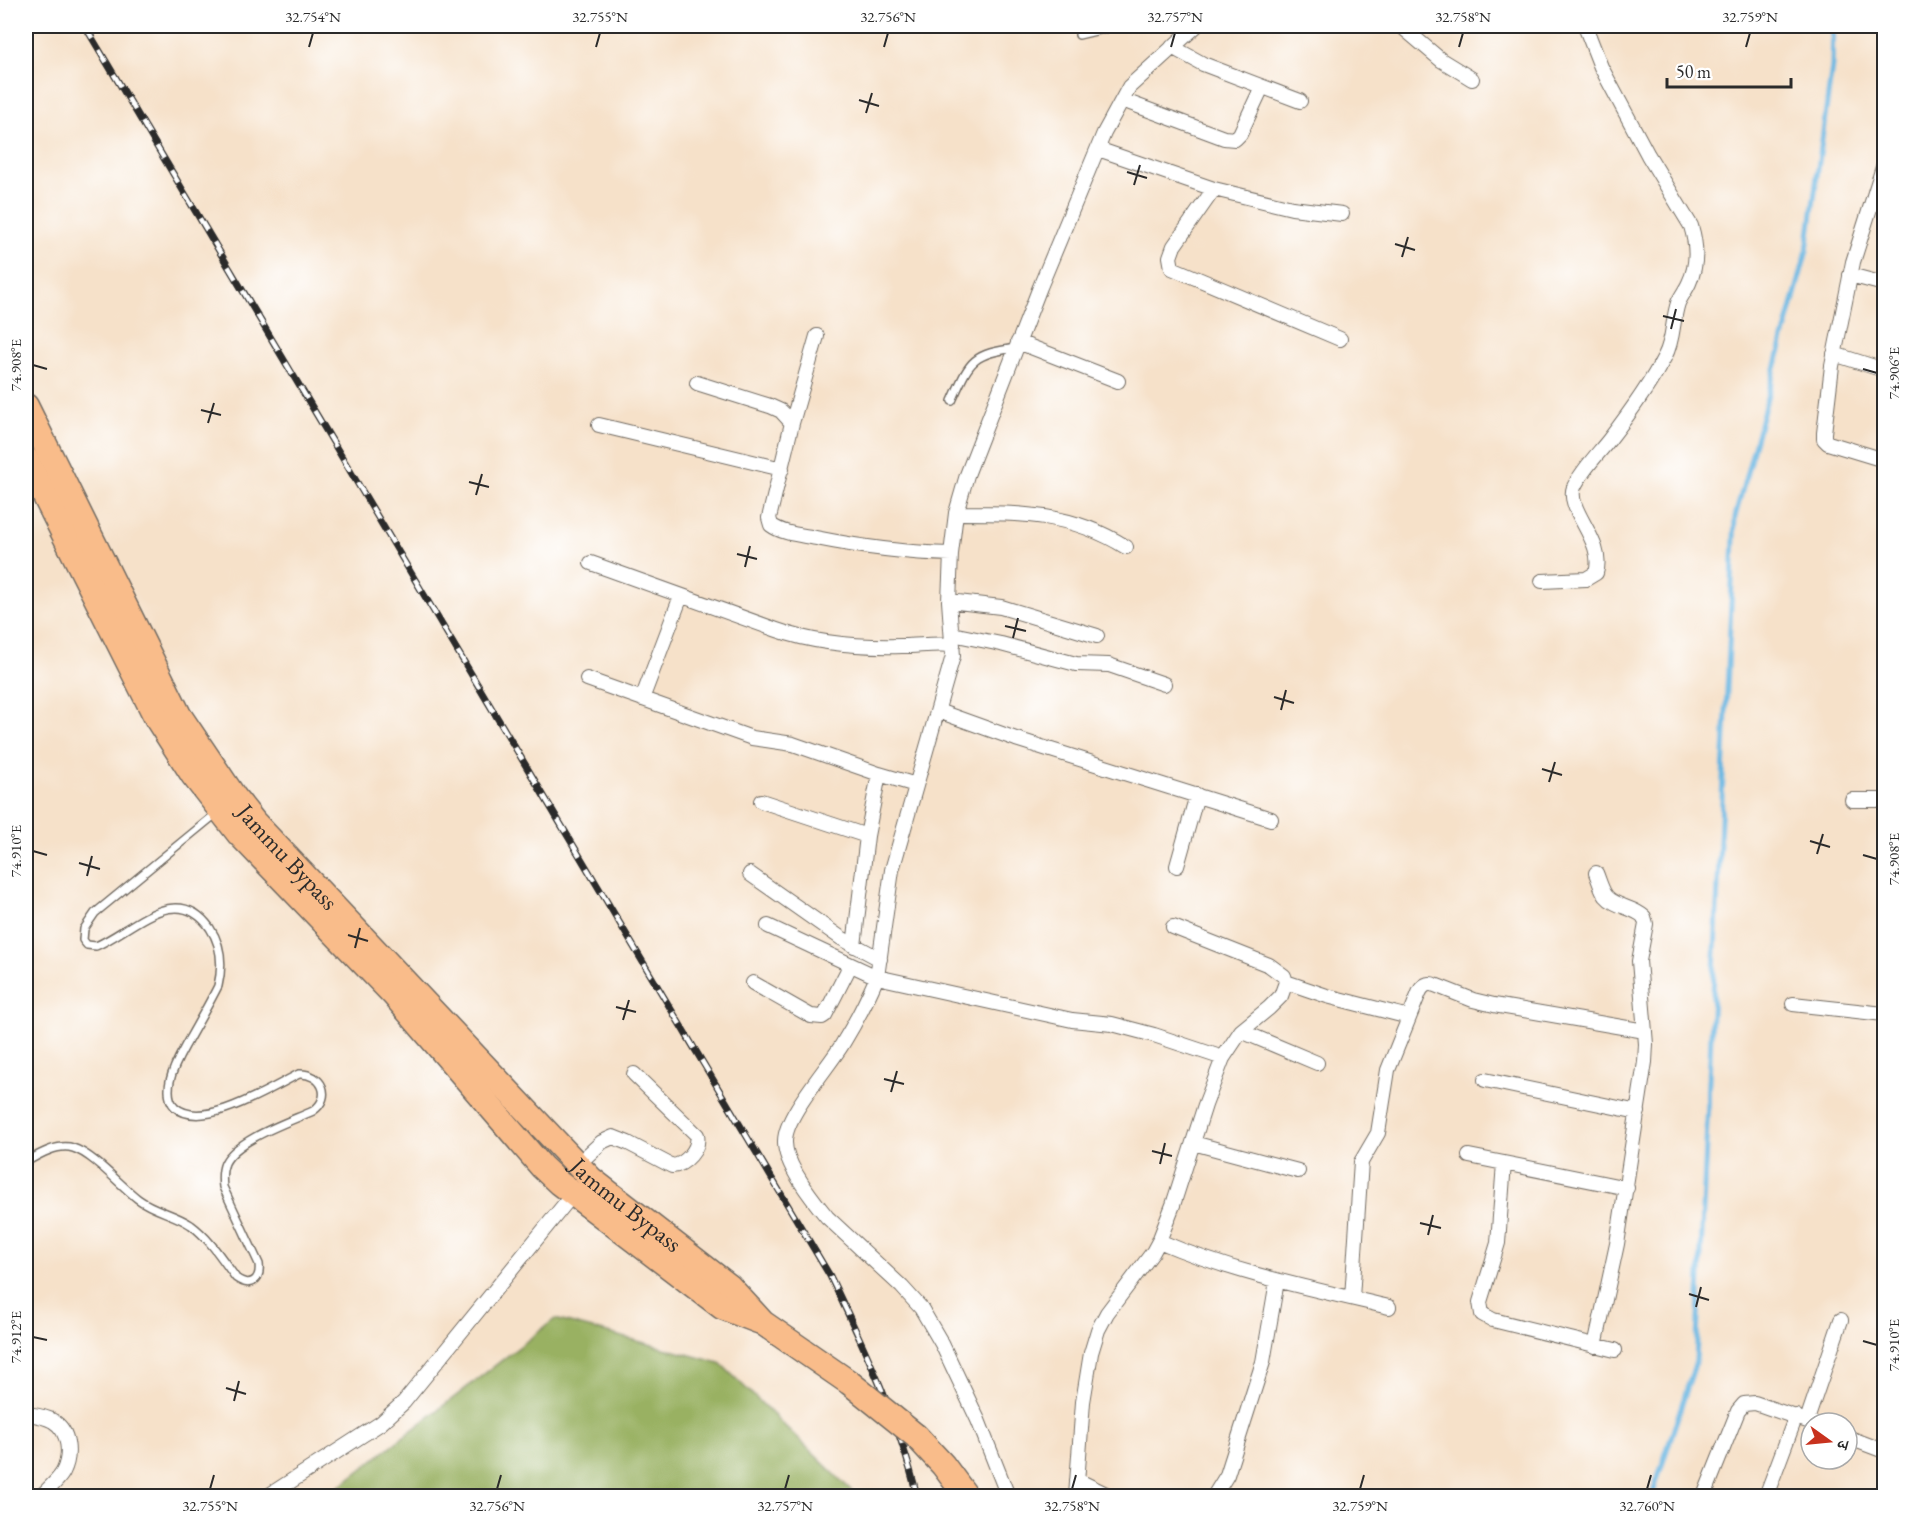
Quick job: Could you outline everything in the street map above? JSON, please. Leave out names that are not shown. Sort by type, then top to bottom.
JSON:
[{"type":"highway","name":"Jammu Bypass","points":[[26,406],[179,716],[228,804],[239,834],[394,995],[542,1167],[573,1194],[722,1307],[763,1323]]},
{"type":"highway","name":"Jammu Bypass","points":[[26,459],[157,719],[194,775],[228,804],[254,822],[591,1179],[730,1287],[763,1323],[850,1383],[916,1436],[944,1465],[966,1497]]},
{"type":"street","points":[[753,983],[811,1016],[822,1017],[875,956],[909,783],[938,711],[950,668],[946,642],[949,601],[945,554],[967,475],[1017,345],[1104,133],[1129,87],[1196,26]]},
{"type":"street","points":[[1401,26],[1422,46],[1472,80]]},
{"type":"street","points":[[1542,581],[1580,580],[1590,578],[1596,573],[1599,563],[1597,550],[1576,507],[1573,492],[1579,479],[1617,429],[1667,354],[1673,337],[1677,307],[1696,264],[1691,226],[1648,155],[1612,86],[1585,26]]},
{"type":"street","points":[[1172,46],[1203,64],[1300,101]]},
{"type":"street","points":[[1122,100],[1224,138],[1235,139],[1240,134],[1262,87]]},
{"type":"street","points":[[1098,149],[1214,189],[1292,208],[1342,214]]},
{"type":"street","points":[[1884,166],[1868,211],[1850,275],[1834,354],[1824,428],[1824,439],[1828,443],[1884,460]]},
{"type":"street","points":[[1214,189],[1174,246],[1170,257],[1172,268],[1340,339]]},
{"type":"street","points":[[1850,275],[1884,284]]},
{"type":"street","points":[[817,336],[792,423],[769,518],[771,525],[803,536],[863,547],[945,554]]},
{"type":"street","points":[[1017,345],[1118,381]]},
{"type":"street","points":[[1834,354],[1884,370]]},
{"type":"street","points":[[697,383],[770,405],[781,411],[792,423]]},
{"type":"street","points":[[599,425],[782,468]]},
{"type":"street","points":[[956,513],[1026,514],[1073,522],[1093,528],[1126,547]]},
{"type":"street","points":[[591,563],[805,639],[862,645],[903,646],[946,642],[1001,644],[1076,664],[1108,665],[1164,684]]},
{"type":"street","points":[[642,699],[681,596]]},
{"type":"street","points":[[949,601],[1001,607],[1096,636]]},
{"type":"street","points":[[587,679],[752,738],[793,744],[909,783]]},
{"type":"street","points":[[938,711],[1016,739],[1271,819]]},
{"type":"street","points":[[855,946],[867,836],[883,776]]},
{"type":"street","points":[[1177,866],[1197,795]]},
{"type":"street","points":[[1852,800],[1884,800]]},
{"type":"street","points":[[761,801],[867,836]]},
{"type":"street","points":[[1595,1346],[1627,1188],[1645,1062],[1645,1031],[1639,961],[1646,924],[1644,917],[1635,910],[1607,897],[1596,873]]},
{"type":"street","points":[[750,874],[855,946],[875,956]]},
{"type":"street","points":[[768,926],[862,971],[1072,1020],[1112,1024],[1223,1058]]},
{"type":"street","points":[[1076,1497],[1083,1402],[1091,1353],[1098,1330],[1107,1313],[1159,1241],[1223,1058],[1240,1031],[1281,996],[1286,982],[1280,972],[1269,965],[1173,927]]},
{"type":"street","points":[[862,971],[860,1014],[842,1045],[792,1118],[784,1141],[786,1152],[792,1166],[817,1205],[921,1308],[942,1344],[978,1420],[1008,1497]]},
{"type":"street","points":[[1286,982],[1327,996],[1409,1017]]},
{"type":"street","points":[[1352,1298],[1360,1162],[1378,1133],[1388,1070],[1421,988],[1431,984],[1473,1000],[1494,1005],[1645,1031]]},
{"type":"street","points":[[1793,1004],[1884,1014]]},
{"type":"street","points":[[1240,1031],[1317,1063]]},
{"type":"street","points":[[577,1165],[602,1142],[613,1137],[672,1166],[679,1165],[695,1150],[698,1144],[697,1135],[634,1074]]},
{"type":"street","points":[[1485,1080],[1638,1112]]},
{"type":"street","points":[[1193,1143],[1298,1171]]},
{"type":"street","points":[[1468,1156],[1627,1188]]},
{"type":"street","points":[[1504,1163],[1498,1244],[1480,1302],[1482,1314],[1493,1320],[1615,1350]]},
{"type":"street","points":[[268,1497],[392,1414],[573,1194]]},
{"type":"street","points":[[1159,1241],[1277,1281],[1389,1307]]},
{"type":"street","points":[[1214,1497],[1227,1475],[1263,1362],[1277,1281]]},
{"type":"street","points":[[1808,1411],[1841,1320]]},
{"type":"street","points":[[1704,1497],[1738,1411],[1744,1404],[1755,1403],[1799,1418]]},
{"type":"street","points":[[26,1414],[53,1421],[61,1428],[67,1440],[68,1455],[63,1472],[41,1497]]},
{"type":"street","points":[[1766,1497],[1799,1432]]},
{"type":"street","points":[[1859,1442],[1884,1451]]},
{"type":"street","points":[[1077,1480],[1110,1497]]},
{"type":"lane","points":[[1079,35],[1117,26]]},
{"type":"lane","points":[[952,401],[962,377],[975,359],[1017,345]]},
{"type":"lane","points":[[26,1162],[52,1150],[73,1148],[87,1156],[144,1203],[190,1224],[210,1242],[240,1281],[247,1283],[258,1278],[259,1264],[223,1186],[222,1174],[225,1162],[240,1146],[258,1135],[320,1106],[324,1099],[322,1087],[309,1074],[299,1074],[236,1105],[211,1113],[187,1114],[178,1109],[170,1101],[170,1080],[175,1065],[218,986],[221,973],[220,952],[216,937],[205,922],[192,912],[180,908],[151,913],[96,946],[87,945],[83,940],[84,929],[95,913],[228,804]]},
{"type":"green space","points":[[555,1319],[720,1363],[857,1496],[327,1496]]},
{"type":"waterway","points":[[1652,1496],[1696,1361],[1735,517],[1807,250],[1832,66],[1833,26]]},
{"type":"railway","points":[[85,26],[830,1276],[891,1412],[917,1496]]}]
